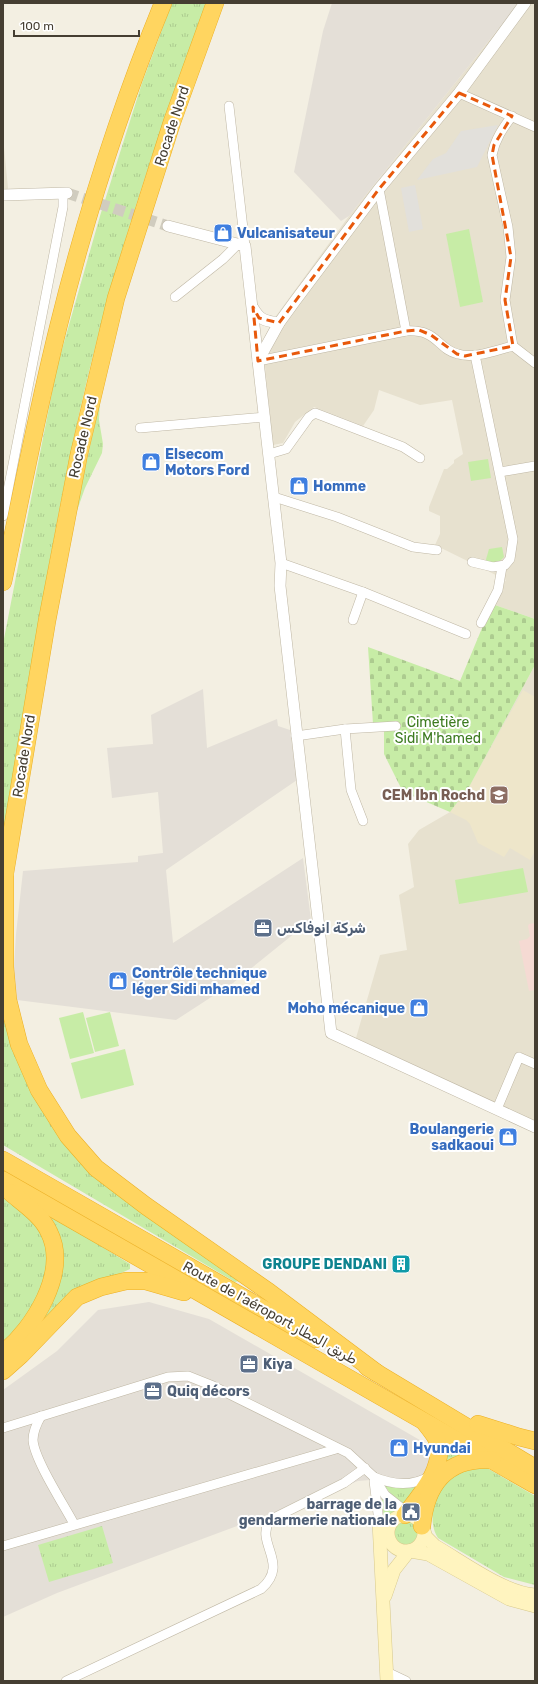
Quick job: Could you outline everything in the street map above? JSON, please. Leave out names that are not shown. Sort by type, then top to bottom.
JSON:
[{"type":"highway","points":[[3,582],[38,411],[58,326],[81,242],[111,145],[163,3]]},
{"type":"highway","name":"Rocade Nord","points":[[215,3],[172,122],[114,306],[79,454],[47,621],[4,879],[5,967],[8,1000],[19,1044],[39,1090],[68,1136],[102,1172],[146,1206],[269,1292],[377,1373]]},
{"type":"highway","name":"Route de l'aéroport طريق المطار","points":[[3,1160],[377,1373],[535,1468]]},
{"type":"highway","name":"Route de l'aéroport طريق المطار","points":[[3,1180],[535,1485]]},
{"type":"highway","points":[[3,1187],[36,1216],[49,1232],[54,1250],[55,1267],[37,1314],[23,1334],[3,1353]]},
{"type":"highway","points":[[3,1371],[21,1355],[77,1297],[101,1287],[126,1281],[146,1281],[214,1302]]},
{"type":"highway","points":[[440,1410],[507,1433],[535,1440]]},
{"type":"highway","points":[[414,1520],[438,1462],[439,1451],[436,1439],[424,1422]]},
{"type":"highway","points":[[414,1520],[424,1511],[431,1493],[444,1473],[461,1463],[479,1459],[492,1460]]},
{"type":"main road","points":[[387,1677],[380,1555],[386,1531],[396,1518],[414,1520],[426,1537],[435,1546],[506,1588],[525,1594],[535,1595]]},
{"type":"main road","points":[[382,1606],[394,1570],[409,1551],[419,1546],[424,1536],[414,1520]]},
{"type":"main road","points":[[386,1531],[398,1550],[428,1554],[509,1599],[535,1606]]},
{"type":"street","points":[[258,361],[279,323],[380,189],[459,93],[525,3]]},
{"type":"street","points":[[459,93],[535,127]]},
{"type":"street","points":[[229,106],[242,245],[253,307],[281,563],[280,586],[296,736],[331,1034],[535,1127]]},
{"type":"street","points":[[512,116],[496,140],[492,155],[508,227],[511,257],[505,300],[513,346],[535,362]]},
{"type":"street","points":[[3,188],[3,195],[65,193],[3,516]]},
{"type":"street","points":[[380,189],[406,331]]},
{"type":"street","points":[[168,226],[242,245]]},
{"type":"street","points":[[175,297],[242,245]]},
{"type":"street","points":[[253,307],[259,318],[265,321],[279,323]]},
{"type":"street","points":[[258,361],[406,331],[419,330],[431,335],[456,354],[475,355],[513,346]]},
{"type":"street","points":[[475,355],[500,472],[512,539],[510,559],[502,567],[498,590],[481,623]]},
{"type":"street","points":[[268,454],[286,449],[309,417],[315,413],[402,447],[420,458]]},
{"type":"street","points":[[140,428],[265,417]]},
{"type":"street","points":[[500,472],[535,466]]},
{"type":"street","points":[[274,498],[337,517],[413,547],[437,550]]},
{"type":"street","points":[[472,562],[493,567],[502,567]]},
{"type":"street","points":[[281,563],[363,592],[466,634]]},
{"type":"street","points":[[353,620],[363,592]]},
{"type":"street","points":[[296,736],[345,729],[396,726]]},
{"type":"street","points":[[345,729],[352,790],[363,821]]},
{"type":"street","points":[[497,1109],[519,1057],[535,1064]]},
{"type":"street","points":[[3,1428],[168,1377],[179,1375],[188,1376],[213,1386],[336,1449],[348,1453],[374,1477],[385,1495],[414,1520]]},
{"type":"street","points":[[41,1416],[36,1426],[33,1439],[36,1453],[74,1524]]},
{"type":"street","points":[[3,1546],[74,1524],[336,1449]]},
{"type":"street","points":[[66,1681],[260,1589],[270,1581],[272,1570],[273,1561],[265,1535],[265,1527],[270,1520],[344,1483],[365,1468]]},
{"type":"street","points":[[374,1477],[392,1484],[410,1484],[432,1476]]},
{"type":"street","points":[[374,1477],[386,1531]]},
{"type":"street","points":[[387,1677],[406,1681]]},
{"type":"highlighted area","points":[[459,93],[512,116],[494,145],[492,155],[511,257],[505,300],[513,346],[465,356],[457,354],[431,335],[419,330],[406,331],[258,361],[253,307],[259,318],[279,323],[379,189]]},
{"type":"shaded area","points":[[332,3],[519,3],[349,216],[341,221],[294,172],[323,31]]},
{"type":"shaded area","points":[[519,3],[535,3],[535,619],[492,604],[506,580],[435,545],[440,534],[440,516],[429,511],[429,507],[444,469],[447,469],[454,463],[454,460],[463,454],[452,400],[420,405],[379,390],[374,410],[363,426],[314,407],[295,422],[283,443],[273,445],[264,357],[266,334],[276,316],[349,216]]},
{"type":"shaded area","points":[[498,125],[477,167],[417,180],[433,159],[446,153],[461,131]]},
{"type":"shaded area","points":[[3,137],[8,188],[3,200]]},
{"type":"shaded area","points":[[415,185],[423,229],[409,232],[401,188]]},
{"type":"shaded area","points":[[535,665],[535,1121],[356,1038],[380,955],[407,950],[399,895],[414,887],[408,844],[419,830],[450,812],[469,787]]},
{"type":"shaded area","points":[[203,689],[207,748],[277,719],[278,726],[290,730],[297,780],[166,870],[173,943],[303,858],[311,920],[233,983],[176,1020],[17,1000],[14,967],[23,871],[138,862],[138,856],[163,853],[158,792],[112,798],[107,748],[153,744],[151,715]]},
{"type":"shaded area","name":"CEM Ibn Rochd","points":[[523,690],[535,697],[535,851],[530,860],[510,848],[504,857],[478,843],[470,824],[466,820],[450,812],[469,787]]},
{"type":"shaded area","points":[[535,923],[535,990],[529,991],[519,941],[527,939],[530,936],[528,926],[529,924]]},
{"type":"shaded area","points":[[149,1302],[209,1319],[432,1447],[432,1460],[426,1474],[411,1480],[383,1479],[358,1481],[57,1593],[3,1617],[3,1390],[57,1351],[98,1310]]},
{"type":"green space","points":[[172,3],[208,3],[171,102],[136,204],[92,358],[58,515],[3,834],[3,644],[57,367],[100,216],[142,83]]},
{"type":"green space","points":[[469,229],[483,302],[460,307],[446,234]]},
{"type":"green space","points":[[100,401],[99,420],[103,444],[102,453],[85,488],[74,519]]},
{"type":"green space","points":[[488,459],[491,478],[471,481],[468,462]]},
{"type":"green space","points":[[502,547],[504,557],[495,566],[485,563],[489,549]]},
{"type":"green space","name":"Cimetière Sidi M'hamed","points":[[492,604],[535,619],[535,665],[469,787],[450,812],[403,792],[384,754],[384,722],[373,724],[368,647],[460,681]]},
{"type":"green space","points":[[523,868],[528,892],[459,904],[455,880]]},
{"type":"green space","points":[[3,999],[48,1116],[239,1281],[235,1282],[3,1145]]},
{"type":"green space","points":[[83,1012],[94,1053],[70,1059],[59,1018]]},
{"type":"green space","points":[[110,1012],[119,1046],[95,1052],[86,1018]]},
{"type":"green space","points":[[125,1049],[134,1085],[81,1099],[71,1063]]},
{"type":"green space","points":[[3,1196],[28,1214],[42,1232],[45,1239],[47,1268],[38,1296],[30,1310],[22,1323],[3,1345]]},
{"type":"green space","points":[[50,1215],[130,1264],[130,1269],[117,1275],[4,1358],[43,1315],[53,1223]]},
{"type":"green space","points":[[438,1438],[470,1456],[421,1496]]},
{"type":"green space","points":[[472,1466],[487,1468],[535,1496],[535,1585],[504,1577],[438,1538],[434,1531],[434,1505],[441,1488],[452,1476]]},
{"type":"green space","points":[[419,1484],[405,1505],[391,1494],[384,1485],[402,1488]]},
{"type":"green space","points":[[382,1499],[396,1510],[384,1521]]},
{"type":"green space","points":[[406,1520],[415,1524],[419,1533],[415,1542],[406,1546],[397,1542],[393,1533],[397,1524]]},
{"type":"green space","points":[[102,1526],[113,1563],[49,1582],[38,1545]]},
{"type":"tunnel","points":[[67,193],[168,226]]},
{"type":"place","name":"Vulcanisateur","points":[[223,233]]},
{"type":"place","name":"Elsecom Motors Ford","points":[[151,462]]},
{"type":"place","name":"Homme","points":[[299,486]]},
{"type":"place","name":"CEM Ibn Rochd","points":[[499,795]]},
{"type":"place","name":"شركة انوفاكس","points":[[263,928]]},
{"type":"place","name":"Contrôle technique léger Sidi mhamed","points":[[118,981]]},
{"type":"place","name":"Moho mécanique","points":[[419,1008]]},
{"type":"place","name":"Boulangerie sadkaoui","points":[[508,1137]]},
{"type":"place","name":"GROUPE DENDANI","points":[[401,1264]]},
{"type":"place","name":"Kiya","points":[[249,1364]]},
{"type":"place","name":"Quiq décors","points":[[153,1391]]},
{"type":"place","name":"Hyundai","points":[[399,1448]]},
{"type":"place","name":"barrage de la gendarmerie nationale","points":[[411,1512]]}]
